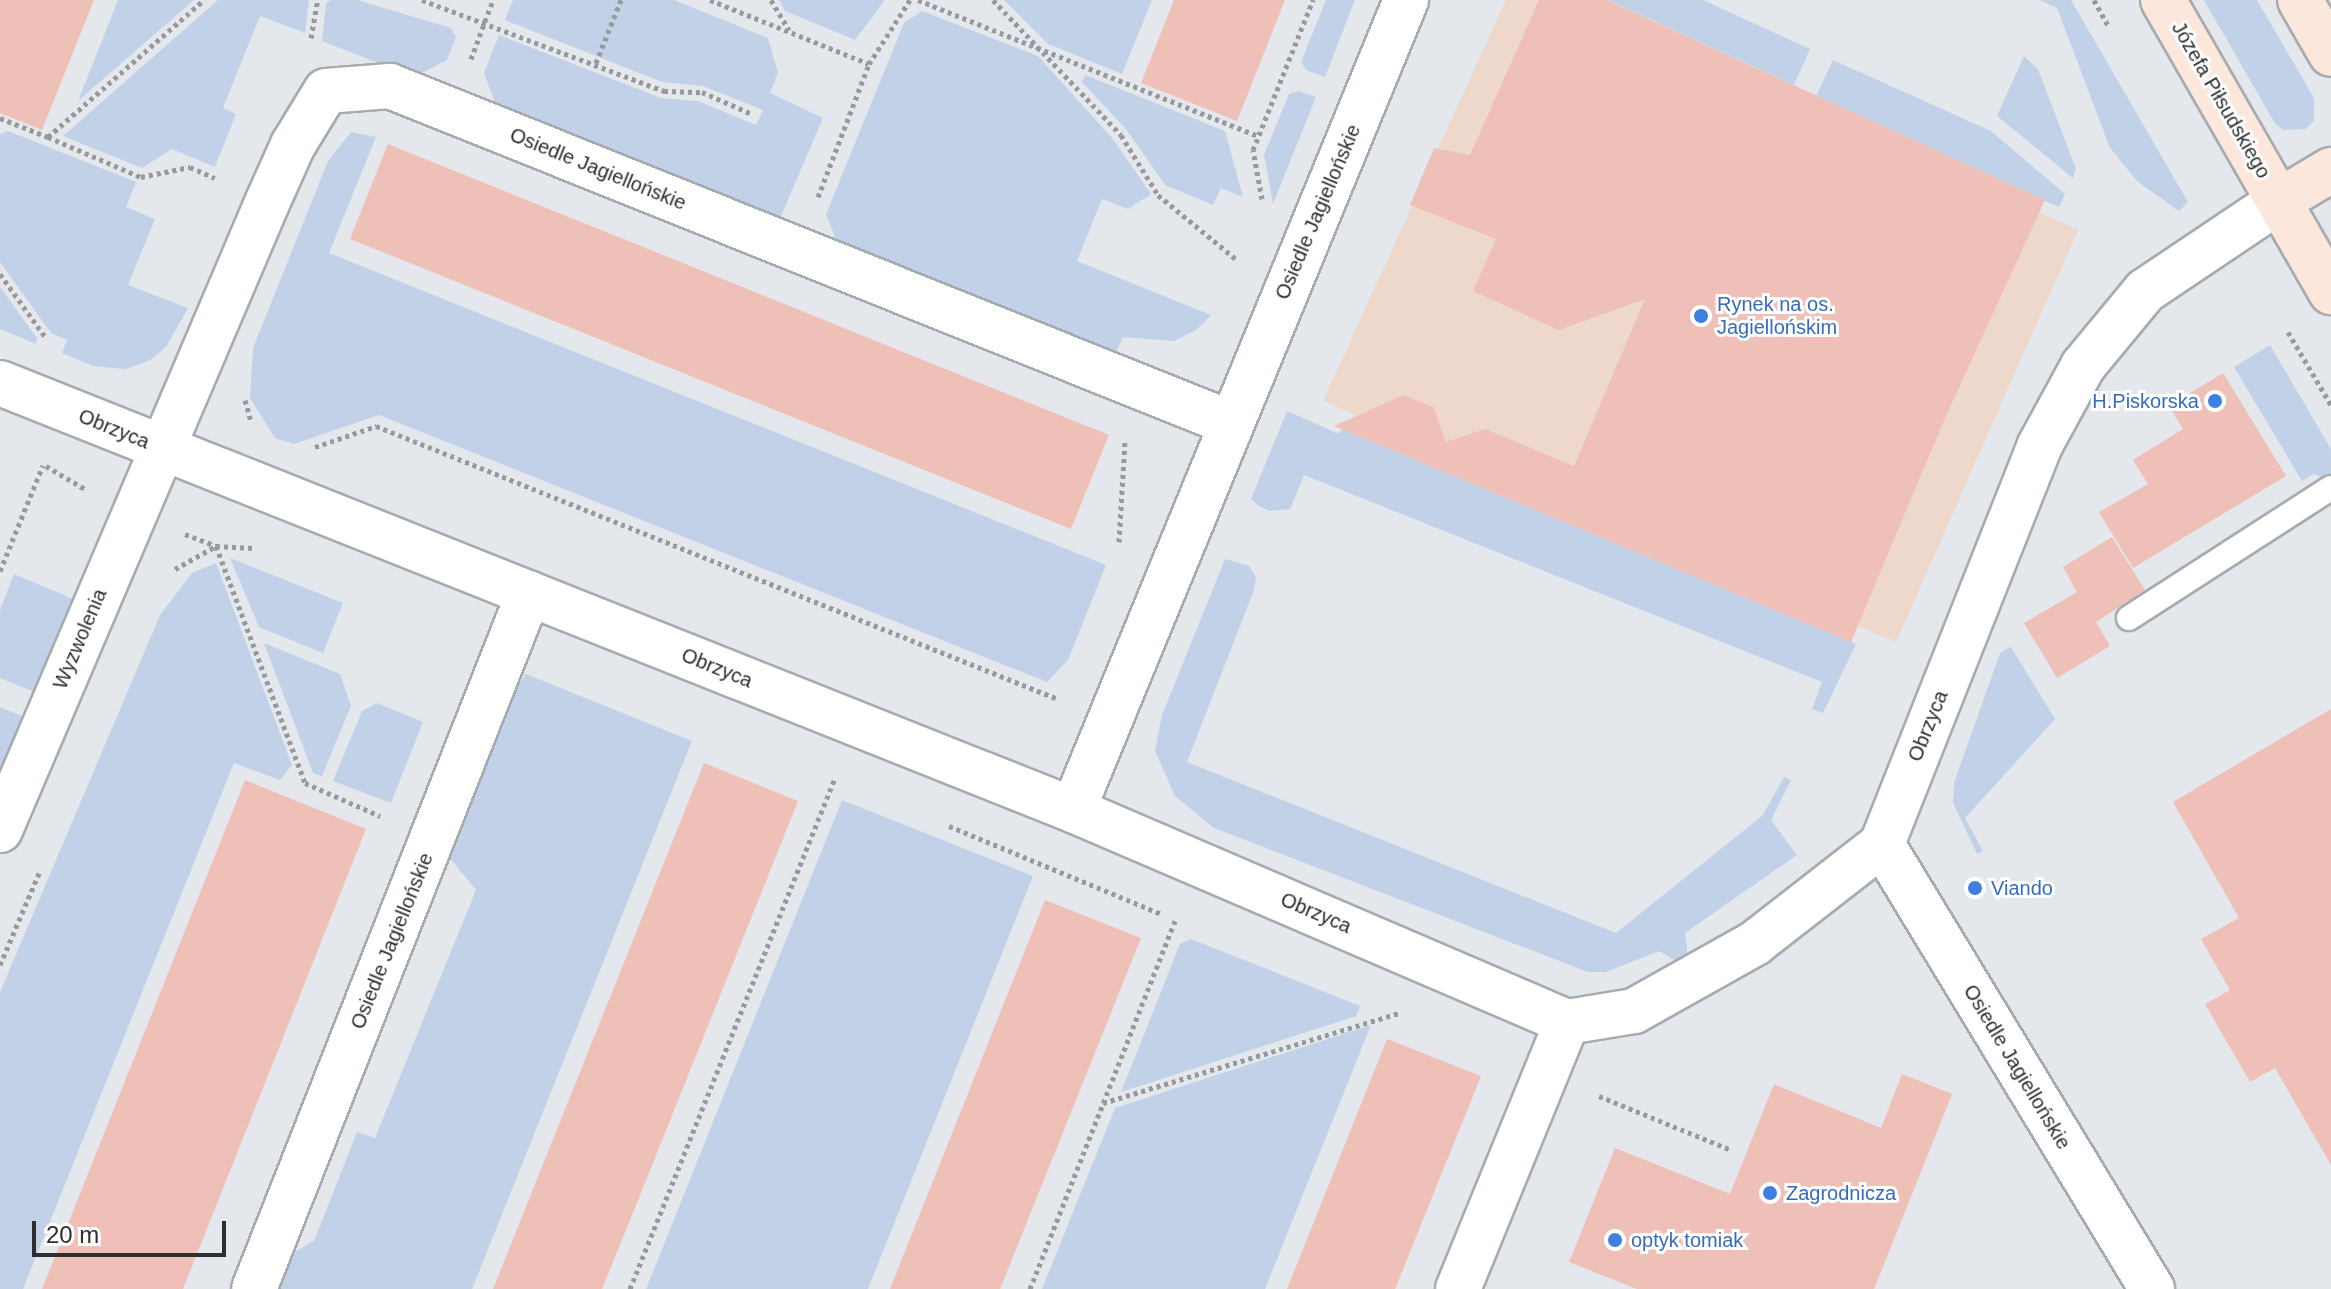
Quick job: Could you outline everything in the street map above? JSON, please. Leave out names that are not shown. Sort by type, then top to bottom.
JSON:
[{"type":"street","name":"Osiedle Jagiellońskie","points":[[1073,810],[1406,0]]},
{"type":"street","name":"Józefa Piłsudskiego","points":[[2163,0],[2331,292]]},
{"type":"street","points":[[2300,0],[2331,54]]},
{"type":"street","name":"Osiedle Jagiellońskie","points":[[161,447],[293,145],[326,91],[390,86],[1230,423]]},
{"type":"street","name":"Józefa Piłsudskiego","points":[[2279,201],[2331,170]]},
{"type":"street","name":"Obrzyca","points":[[1882,844],[2039,447],[2083,366],[2145,291],[2279,201]]},
{"type":"street","name":"Obrzyca","points":[[0,383],[1073,810],[1567,1022]]},
{"type":"street","name":"Wyzwolenia","points":[[0,830],[161,447]]},
{"type":"street","name":"Osiedle Jagiellońskie","points":[[254,1289],[529,593]]},
{"type":"street","name":"Osiedle Jagiellońskie","points":[[1882,844],[2152,1289]]},
{"type":"street","points":[[1458,1289],[1567,1022],[1634,1011],[1755,943],[1882,844]]},
{"type":"lane","points":[[2129,618],[2331,488]]},
{"type":"path","points":[[48,137],[204,0]]},
{"type":"path","points":[[422,0],[664,91],[702,92],[752,114]]},
{"type":"path","points":[[596,63],[621,0]]},
{"type":"path","points":[[710,0],[869,64]]},
{"type":"path","points":[[771,0],[790,32]]},
{"type":"path","points":[[799,249],[869,64],[910,0]]},
{"type":"path","points":[[918,0],[1258,136]]},
{"type":"path","points":[[993,0],[1121,135],[1158,195],[1245,267]]},
{"type":"path","points":[[1301,252],[1266,221],[1253,150],[1313,0]]},
{"type":"path","points":[[2,120],[141,177],[190,167],[230,185]]},
{"type":"path","points":[[0,274],[52,345]]},
{"type":"path","points":[[202,354],[238,368],[255,432]]},
{"type":"path","points":[[311,449],[376,426],[1110,719]]},
{"type":"path","points":[[29,459],[132,515],[216,546],[267,548]]},
{"type":"path","points":[[0,571],[43,465]]},
{"type":"path","points":[[166,583],[172,571],[216,546]]},
{"type":"path","points":[[216,546],[305,783],[395,823]]},
{"type":"path","points":[[630,1289],[857,723]]},
{"type":"path","points":[[820,773],[849,785]]},
{"type":"path","points":[[934,820],[1189,926]]},
{"type":"path","points":[[0,965],[43,864]]},
{"type":"path","points":[[1030,1289],[1175,920]]},
{"type":"path","points":[[1385,1007],[1413,1018]]},
{"type":"path","points":[[1103,1103],[1399,1013]]},
{"type":"path","points":[[1547,1073],[1731,1150]]},
{"type":"shaded area","points":[[118,0],[194,0],[78,101]]},
{"type":"shaded area","points":[[218,0],[309,0],[305,33],[260,16],[223,108],[236,114],[215,167],[172,149],[142,168],[63,136]]},
{"type":"shaded area","points":[[331,0],[357,0],[451,28],[456,37],[447,60],[414,77],[322,41],[326,3]]},
{"type":"shaded area","points":[[513,0],[674,0],[768,38],[778,73],[770,93],[823,118],[778,223],[498,111],[484,73],[499,35],[661,98],[698,101],[756,125],[763,110],[703,86],[662,82],[505,20]]},
{"type":"shaded area","points":[[779,0],[885,0],[855,40],[785,11]]},
{"type":"shaded area","points":[[1004,0],[1152,0],[1122,74],[1048,44]]},
{"type":"shaded area","points":[[1326,0],[1355,0],[1325,77],[1306,70],[1301,62]]},
{"type":"shaded area","name":"Rynek na os. Jagiellońskim","points":[[1506,0],[1570,0],[2078,230],[1896,642],[1323,401]]},
{"type":"shaded area","points":[[1608,0],[1703,0],[1810,49],[1794,85]]},
{"type":"shaded area","points":[[2040,0],[2071,0],[2188,202],[2179,211],[2138,182],[2110,148],[2057,8]]},
{"type":"shaded area","points":[[2204,0],[2257,0],[2314,98],[2314,121],[2306,129],[2283,130],[2274,122]]},
{"type":"shaded area","points":[[922,11],[1038,56],[1112,138],[1151,194],[1128,209],[1102,199],[1077,261],[1211,315],[1196,330],[1174,341],[1123,337],[1114,357],[839,247],[826,214],[904,23]]},
{"type":"shaded area","points":[[2024,56],[2038,69],[2076,169],[2073,178],[1997,116]]},
{"type":"shaded area","points":[[1833,60],[1991,131],[2065,194],[2059,207],[1816,96]]},
{"type":"shaded area","points":[[1085,75],[1225,131],[1243,197],[1221,188],[1213,205],[1165,185],[1126,129],[1082,82]]},
{"type":"shaded area","points":[[1298,91],[1316,97],[1273,204],[1264,155],[1289,94]]},
{"type":"shaded area","points":[[8,131],[136,182],[126,207],[155,219],[128,285],[188,308],[166,347],[150,360],[126,369],[93,366],[62,353],[67,340],[51,333],[0,262],[0,134]]},
{"type":"shaded area","points":[[351,132],[376,137],[329,253],[1106,565],[1068,660],[1047,682],[379,415],[294,444],[275,438],[250,398],[253,348],[328,161]]},
{"type":"shaded area","points":[[0,287],[37,338],[36,344],[0,329]]},
{"type":"shaded area","points":[[2270,345],[2331,449],[2331,481],[2314,474],[2302,481],[2234,367]]},
{"type":"shaded area","points":[[1287,411],[1339,434],[1342,429],[1856,644],[1823,713],[1812,709],[1822,682],[1304,475],[1290,509],[1270,511],[1259,506],[1251,499]]},
{"type":"shaded area","points":[[230,558],[343,603],[323,653],[259,627]]},
{"type":"shaded area","points":[[1225,559],[1249,566],[1256,577],[1254,590],[1187,762],[1616,933],[1762,816],[1784,777],[1791,780],[1771,820],[1797,855],[1685,933],[1688,957],[1680,963],[1659,951],[1606,972],[1588,972],[1214,828],[1175,796],[1155,751],[1162,715]]},
{"type":"shaded area","points":[[216,563],[292,765],[280,780],[234,763],[23,1289],[0,1289],[0,992],[160,615],[192,573]]},
{"type":"shaded area","points":[[14,574],[73,599],[34,692],[0,678],[0,610]]},
{"type":"shaded area","points":[[264,643],[340,674],[351,706],[322,776],[313,773]]},
{"type":"shaded area","points":[[2011,647],[2055,719],[1965,818],[1983,851],[1977,854],[1953,803],[1954,783],[2000,653]]},
{"type":"shaded area","points":[[526,674],[692,741],[472,1289],[268,1289],[275,1273],[293,1253],[314,1241],[357,1132],[375,1138],[476,890],[445,852],[506,704]]},
{"type":"shaded area","points":[[377,703],[423,722],[391,803],[333,781],[362,711]]},
{"type":"shaded area","points":[[0,707],[24,717],[0,774]]},
{"type":"shaded area","points":[[842,800],[1033,876],[868,1289],[646,1289]]},
{"type":"shaded area","points":[[1191,939],[1360,1006],[1356,1016],[1121,1092],[1180,944]]},
{"type":"shaded area","points":[[1371,1025],[1265,1289],[1042,1289],[1115,1108]]},
{"type":"building","points":[[0,0],[94,0],[42,130],[0,113]]},
{"type":"building","points":[[1174,0],[1285,0],[1237,121],[1141,83]]},
{"type":"building","name":"Rynek na os. Jagiellońskim","points":[[1539,0],[1607,0],[2045,200],[1945,418],[1851,642],[1334,426],[1404,395],[1433,407],[1446,442],[1485,429],[1574,466],[1645,299],[1559,330],[1473,291],[1496,239],[1410,205],[1434,148],[1470,155]]},
{"type":"building","points":[[388,144],[1109,435],[1071,529],[350,239]]},
{"type":"building","points":[[2223,373],[2286,476],[2133,568],[2099,512],[2148,484],[2133,460],[2183,429],[2169,406]]},
{"type":"building","points":[[2112,537],[2145,590],[2096,622],[2110,646],[2057,678],[2024,623],[2077,592],[2063,567]]},
{"type":"building","points":[[2331,709],[2331,1165],[2275,1068],[2250,1082],[2205,1004],[2230,990],[2201,939],[2239,918],[2173,802]]},
{"type":"building","points":[[704,763],[798,801],[639,1198],[602,1289],[493,1289]]},
{"type":"building","points":[[245,780],[366,829],[183,1289],[42,1289]]},
{"type":"building","points":[[1045,900],[1141,938],[1000,1289],[890,1289]]},
{"type":"building","points":[[1387,1039],[1481,1076],[1395,1289],[1287,1289]]},
{"type":"building","points":[[1902,1074],[1952,1094],[1874,1289],[1637,1289],[1569,1262],[1615,1148],[1730,1194],[1774,1084],[1881,1128]]},
{"type":"place","name":"Rynek na os. Jagiellońskim","points":[[1701,316]]},
{"type":"place","name":"H.Piskorska","points":[[2215,401]]},
{"type":"place","name":"Viando","points":[[1975,888]]},
{"type":"place","name":"Zagrodnicza","points":[[1770,1193]]},
{"type":"place","name":"optyk tomiak","points":[[1615,1240]]}]
